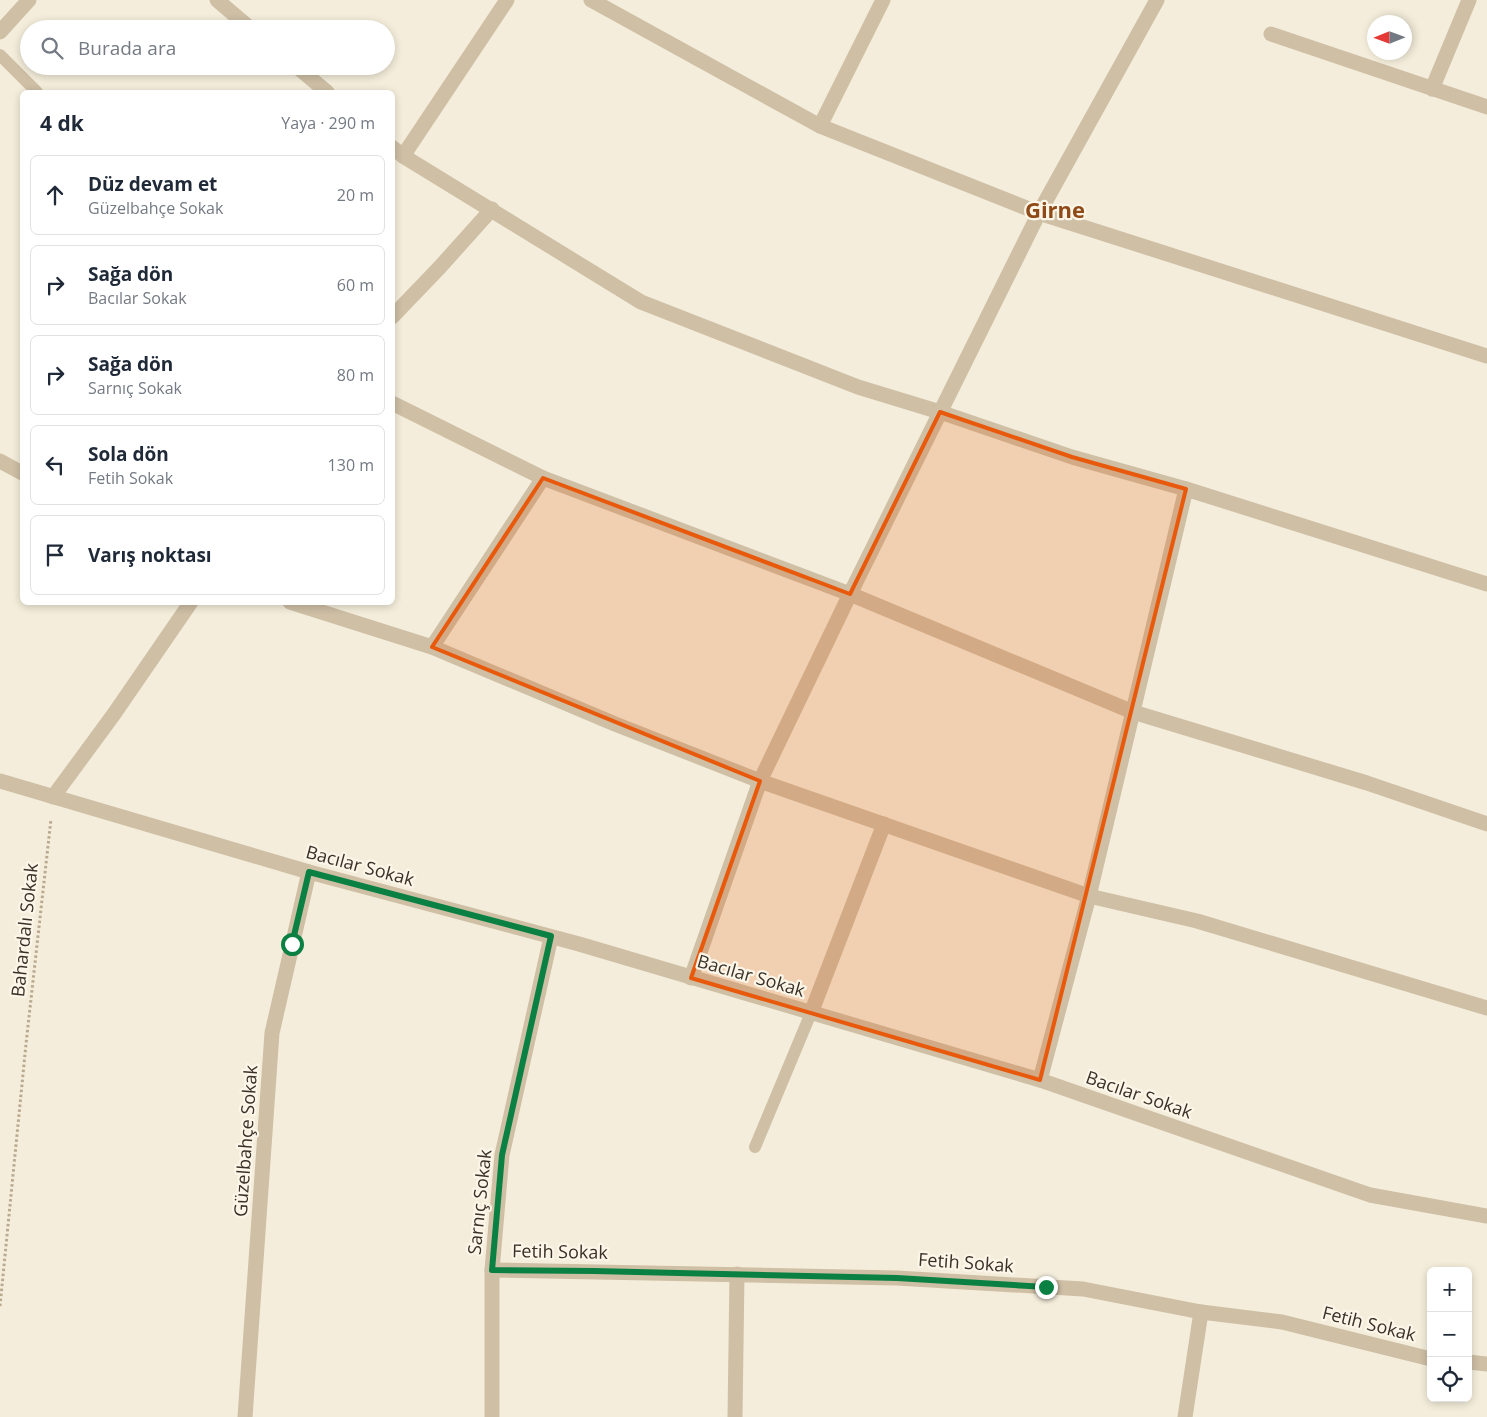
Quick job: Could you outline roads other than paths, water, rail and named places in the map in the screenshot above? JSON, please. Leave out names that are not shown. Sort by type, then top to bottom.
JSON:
[{"type":"street","points":[[0,32],[29,0]]},
{"type":"street","points":[[217,0],[240,20]]},
{"type":"street","points":[[507,0],[398,151],[641,302],[858,387],[940,412],[1072,457],[1186,489],[1487,584]]},
{"type":"street","points":[[591,0],[820,126],[1039,214],[1487,356]]},
{"type":"street","points":[[820,126],[883,0]]},
{"type":"street","points":[[691,978],[760,780],[850,594],[1039,214],[1157,0]]},
{"type":"street","points":[[1432,88],[1469,0]]},
{"type":"street","points":[[1271,34],[1487,107]]},
{"type":"street","points":[[307,75],[325,90]]},
{"type":"street","points":[[395,314],[492,209]]},
{"type":"street","points":[[395,404],[543,478],[850,594],[1133,712],[1368,783],[1487,824]]},
{"type":"street","points":[[0,461],[20,472]]},
{"type":"street","points":[[432,647],[543,478]]},
{"type":"street","points":[[1040,1080],[1089,896],[1186,489]]},
{"type":"street","points":[[53,797],[190,605]]},
{"type":"street","points":[[299,605],[432,647],[615,724],[760,780],[1089,896],[1197,921],[1487,1008]]},
{"type":"street","name":"Bacılar Sokak","points":[[0,781],[309,872],[551,936],[1040,1080],[1370,1194],[1487,1216]]},
{"type":"street","points":[[811,1013],[884,824]]},
{"type":"street","name":"Güzelbahçe Sokak","points":[[245,1417],[272,1033],[309,872]]},
{"type":"street","name":"Sarnıç Sokak","points":[[492,1417],[492,1270],[502,1155],[551,936]]},
{"type":"street","name":"Fetih Sokak","points":[[492,1270],[897,1278],[1083,1289],[1201,1312],[1282,1322],[1427,1358]]},
{"type":"street","points":[[736,1417],[737,1274]]},
{"type":"street","points":[[1185,1417],[1201,1312]]},
{"type":"street","points":[[1472,1362],[1487,1364]]},
{"type":"lane","points":[[0,54],[20,75]]},
{"type":"lane","points":[[20,75],[35,90]]},
{"type":"lane","points":[[755,1146],[811,1013]]},
{"type":"district","name":"Girne","points":[[1055,210]]}]
